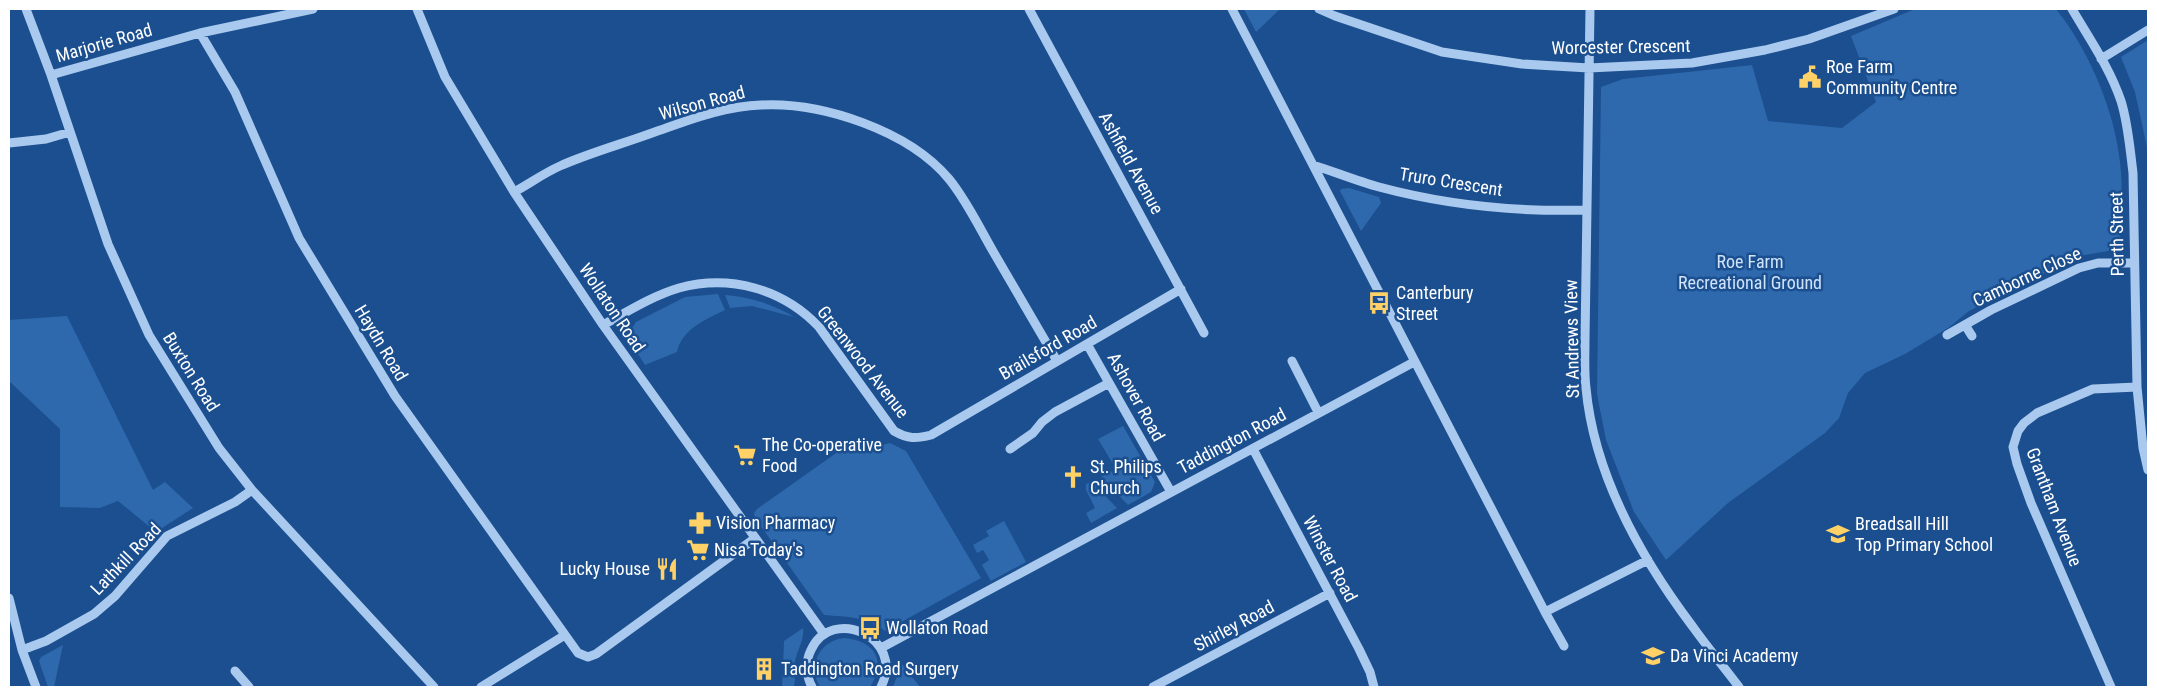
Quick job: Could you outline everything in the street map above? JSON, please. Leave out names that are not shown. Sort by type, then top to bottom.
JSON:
[{"type":"street","name":"Buxton Road","points":[[26,9],[51,75],[108,244],[149,335],[219,448],[252,490],[434,687]]},
{"type":"street","name":"Marjorie Road","points":[[51,75],[200,32],[313,9]]},
{"type":"street","name":"Wollaton Road","points":[[417,9],[445,77],[514,192],[602,325],[824,634]]},
{"type":"street","name":"Ashfield Avenue","points":[[1029,9],[1204,333]]},
{"type":"street","points":[[1232,9],[1414,362],[1564,646]]},
{"type":"street","name":"Worcester Crescent","points":[[1319,9],[1334,16],[1442,52],[1522,64],[1589,68],[1692,63],[1765,50],[1809,39],[1894,9]]},
{"type":"street","name":"St Andrews View","points":[[1590,9],[1586,388],[1603,466],[1623,512],[1648,560],[1692,626],[1739,687]]},
{"type":"street","name":"Perth Street","points":[[2072,9],[2101,59],[2121,101],[2128,139],[2133,173],[2137,386],[2148,470]]},
{"type":"street","points":[[2101,59],[2148,30]]},
{"type":"street","name":"Haydn Road","points":[[200,32],[235,92],[304,246],[395,396],[573,647],[584,656],[596,654],[754,539]]},
{"type":"street","name":"Wilson Road","points":[[514,192],[559,166],[678,124],[733,108],[762,105],[790,106],[826,112],[862,122],[897,138],[931,161],[949,180],[972,214],[1057,361]]},
{"type":"street","points":[[9,143],[46,140],[70,132]]},
{"type":"street","name":"Truro Crescent","points":[[1313,164],[1379,187],[1450,202],[1538,210],[1587,210]]},
{"type":"street","name":"Camborne Close","points":[[1948,335],[1991,310],[2079,268],[2098,263],[2134,263]]},
{"type":"street","name":"Greenwood Avenue","points":[[602,325],[658,296],[678,288],[696,284],[729,284],[766,291],[795,305],[819,327],[894,431],[906,438],[918,439],[931,435]]},
{"type":"street","name":"Brailsford Road","points":[[931,435],[1181,289]]},
{"type":"street","name":"Camborne Close","points":[[1965,325],[1972,336]]},
{"type":"street","name":"Ashover Road","points":[[1087,344],[1170,492]]},
{"type":"street","points":[[1292,361],[1318,412]]},
{"type":"street","name":"Taddington Road","points":[[881,648],[1414,362]]},
{"type":"street","points":[[1010,449],[1055,412],[1109,383]]},
{"type":"street","name":"Grantham Avenue","points":[[2111,687],[2032,503],[2017,464],[2013,447],[2018,431],[2024,423],[2037,413],[2093,389],[2137,386]]},
{"type":"street","name":"Winster Road","points":[[1253,449],[1330,593],[1370,672],[1374,687]]},
{"type":"street","name":"Lathkill Road","points":[[22,650],[46,641],[94,614],[115,596],[167,536],[234,502],[252,490]]},
{"type":"street","points":[[1545,612],[1648,560]]},
{"type":"street","name":"Shirley Road","points":[[1154,687],[1330,593]]},
{"type":"street","points":[[9,598],[22,650],[36,687]]},
{"type":"street","points":[[812,687],[807,675],[807,660],[813,646],[824,634],[839,630],[854,630],[870,636],[881,648],[886,664],[881,687]]},
{"type":"street","points":[[481,687],[565,635]]},
{"type":"street","points":[[235,671],[249,687]]},
{"type":"green space","points":[[1244,9],[1280,9],[1256,32]]},
{"type":"green space","name":"Roe Farm Recreational Ground","points":[[1915,9],[2056,9],[2069,26],[2091,65],[2108,107],[2114,129],[2122,181],[2120,249],[2079,256],[1969,311],[1948,328],[1905,354],[1865,373],[1848,393],[1839,418],[1825,433],[1728,503],[1666,560],[1634,512],[1606,440],[1597,394],[1601,87],[1623,79],[1752,65],[1768,121],[1842,128],[1876,102],[1851,36]]},
{"type":"green space","points":[[2148,40],[2148,152],[2135,92],[2121,57]]},
{"type":"green space","points":[[1349,188],[1379,197],[1381,203],[1361,231],[1340,191],[1341,189]]},
{"type":"green space","points":[[718,294],[725,310],[689,331],[677,352],[645,365],[633,346],[629,333],[636,322],[685,297]]},
{"type":"green space","points":[[725,295],[761,302],[778,308],[794,317],[752,306],[730,308]]},
{"type":"green space","points":[[67,316],[153,490],[165,482],[193,508],[156,532],[118,501],[100,508],[60,507],[60,429],[9,381],[9,320]]},
{"type":"green space","points":[[1123,426],[1155,482],[1151,492],[1128,505],[1101,477],[1116,469],[1098,439]]},
{"type":"green space","points":[[890,443],[906,451],[981,578],[885,631],[864,620],[824,615],[755,518],[754,513],[839,451]]},
{"type":"green space","points":[[1092,482],[1117,508],[1091,523],[1086,513],[1095,508],[1086,490],[1086,484]]},
{"type":"green space","points":[[1004,521],[1026,562],[991,581],[982,565],[989,560],[983,550],[977,553],[973,545],[989,536],[986,531]]},
{"type":"green space","points":[[803,628],[803,638],[794,667],[783,667],[784,641]]},
{"type":"green space","points":[[845,638],[864,643],[871,648],[877,661],[875,678],[870,687],[820,687],[816,679],[815,670],[818,655],[829,643]]},
{"type":"green space","points":[[63,645],[54,687],[48,687],[39,661],[41,657]]},
{"type":"green space","points":[[898,659],[920,687],[893,687],[897,676]]},
{"type":"green space","points":[[783,670],[793,670],[794,687],[782,687]]},
{"type":"place","name":"Roe Farm Community Centre","points":[[1810,77]]},
{"type":"place","name":"Canterbury Street","points":[[1379,303]]},
{"type":"place","name":"The Co-operative Food","points":[[745,455]]},
{"type":"place","name":"St. Philips Church","points":[[1073,477]]},
{"type":"place","name":"Vision Pharmacy","points":[[700,523]]},
{"type":"place","name":"Breadsall Hill Top Primary School","points":[[1838,534]]},
{"type":"place","name":"Nisa Today's","points":[[698,550]]},
{"type":"place","name":"Lucky House","points":[[667,569]]},
{"type":"place","name":"Wollaton Road","points":[[870,628]]},
{"type":"place","name":"Da Vinci Academy","points":[[1653,656]]},
{"type":"place","name":"Taddington Road Surgery","points":[[764,669]]}]
